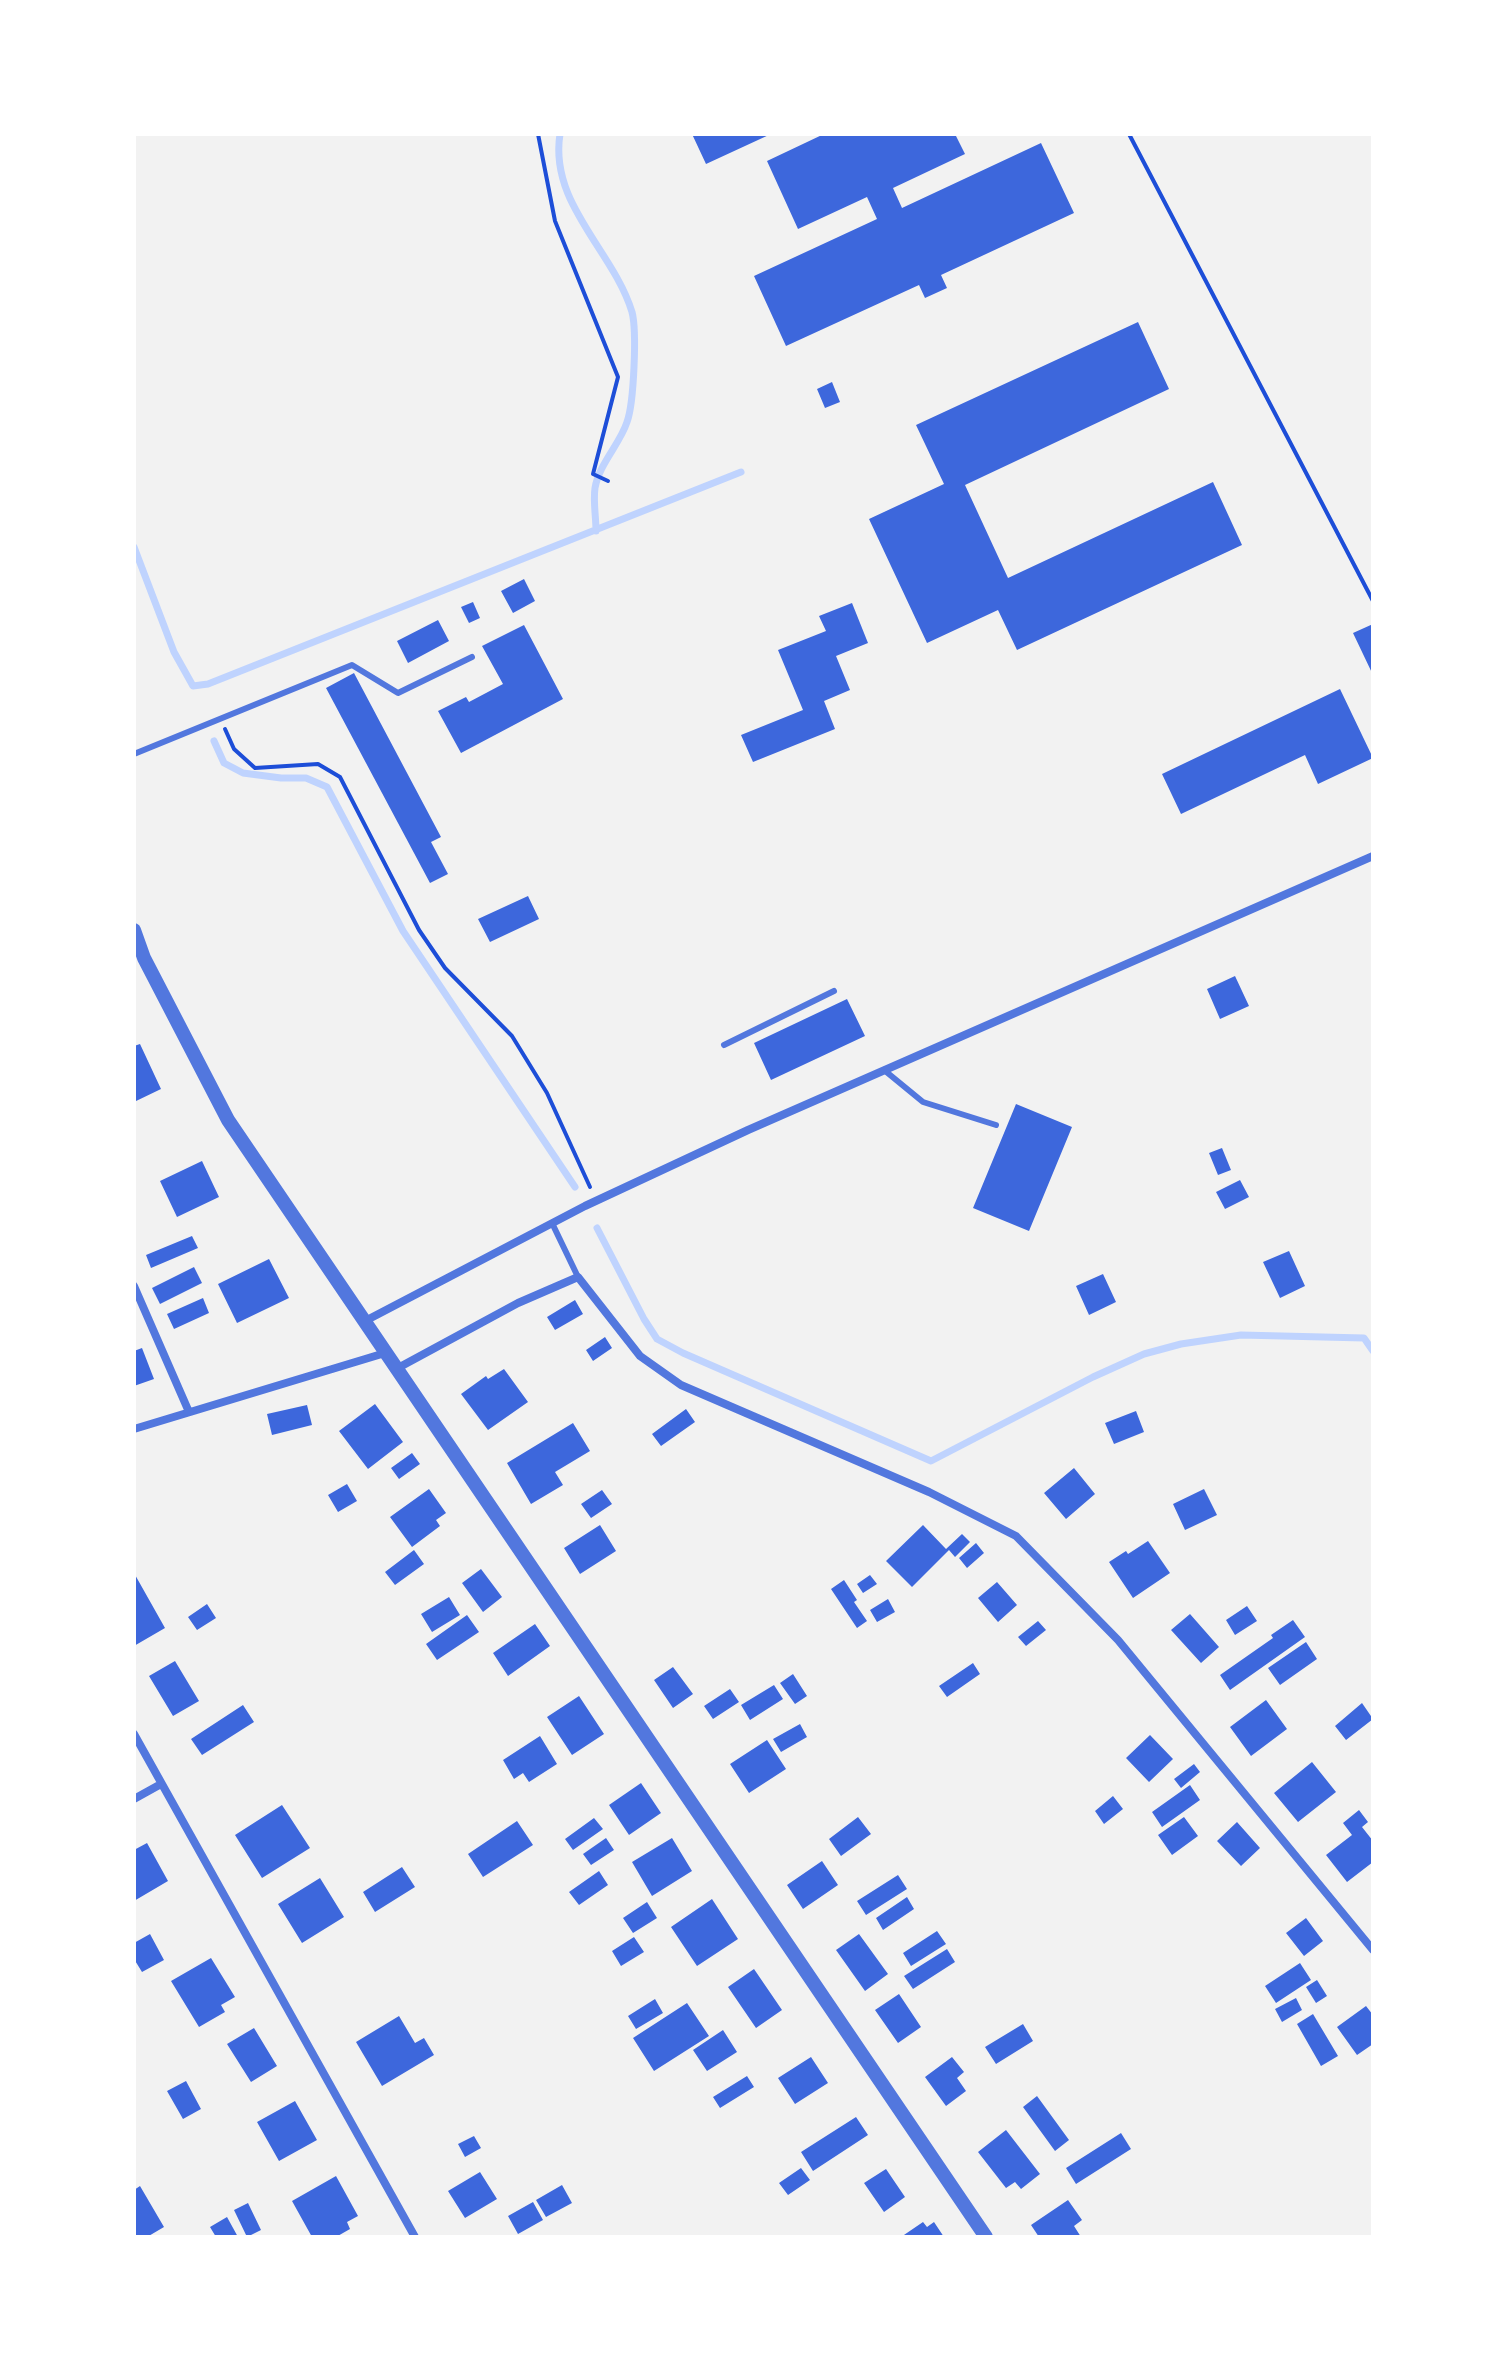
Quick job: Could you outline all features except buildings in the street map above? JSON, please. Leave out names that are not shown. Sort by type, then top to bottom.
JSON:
[{"type":"street","points":[[365,1321],[596,1200],[748,1130],[1373,856]]},
{"type":"street","points":[[134,930],[139,960],[228,1120],[986,2237]]},
{"type":"street","points":[[396,1369],[518,1303],[578,1277],[640,1356],[681,1385],[929,1492],[1016,1536],[1118,1640],[1373,1950]]},
{"type":"street","points":[[134,1286],[189,1412]]},
{"type":"street","points":[[134,1429],[385,1353]]},
{"type":"street","points":[[134,1734],[415,2237]]},
{"type":"street","points":[[134,1799],[161,1784]]},
{"type":"lane","points":[[134,754],[352,665],[398,693],[472,657]]},
{"type":"lane","points":[[724,1045],[834,991]]},
{"type":"lane","points":[[884,1070],[923,1102],[996,1125]]},
{"type":"lane","points":[[552,1223],[578,1277]]},
{"type":"path","points":[[538,134],[555,221],[618,377],[593,474],[608,481]]},
{"type":"path","points":[[1129,134],[1373,601]]},
{"type":"path","points":[[221,719],[234,749],[255,768],[318,764],[340,777],[419,930],[445,968],[512,1036],[547,1093],[596,1200]]},
{"type":"waterway","points":[[560,134],[559,159],[564,183],[573,205],[623,289],[634,321],[634,367],[629,413],[624,430],[597,479],[594,498],[596,531]]},
{"type":"waterway","points":[[134,547],[174,652],[193,686],[208,684],[741,472]]},
{"type":"waterway","points":[[214,741],[224,763],[243,773],[306,778],[327,787],[403,931],[575,1187]]},
{"type":"waterway","points":[[597,1228],[657,1339],[931,1461],[1093,1377],[1144,1354],[1181,1344],[1241,1335],[1364,1338],[1373,1351]]}]
